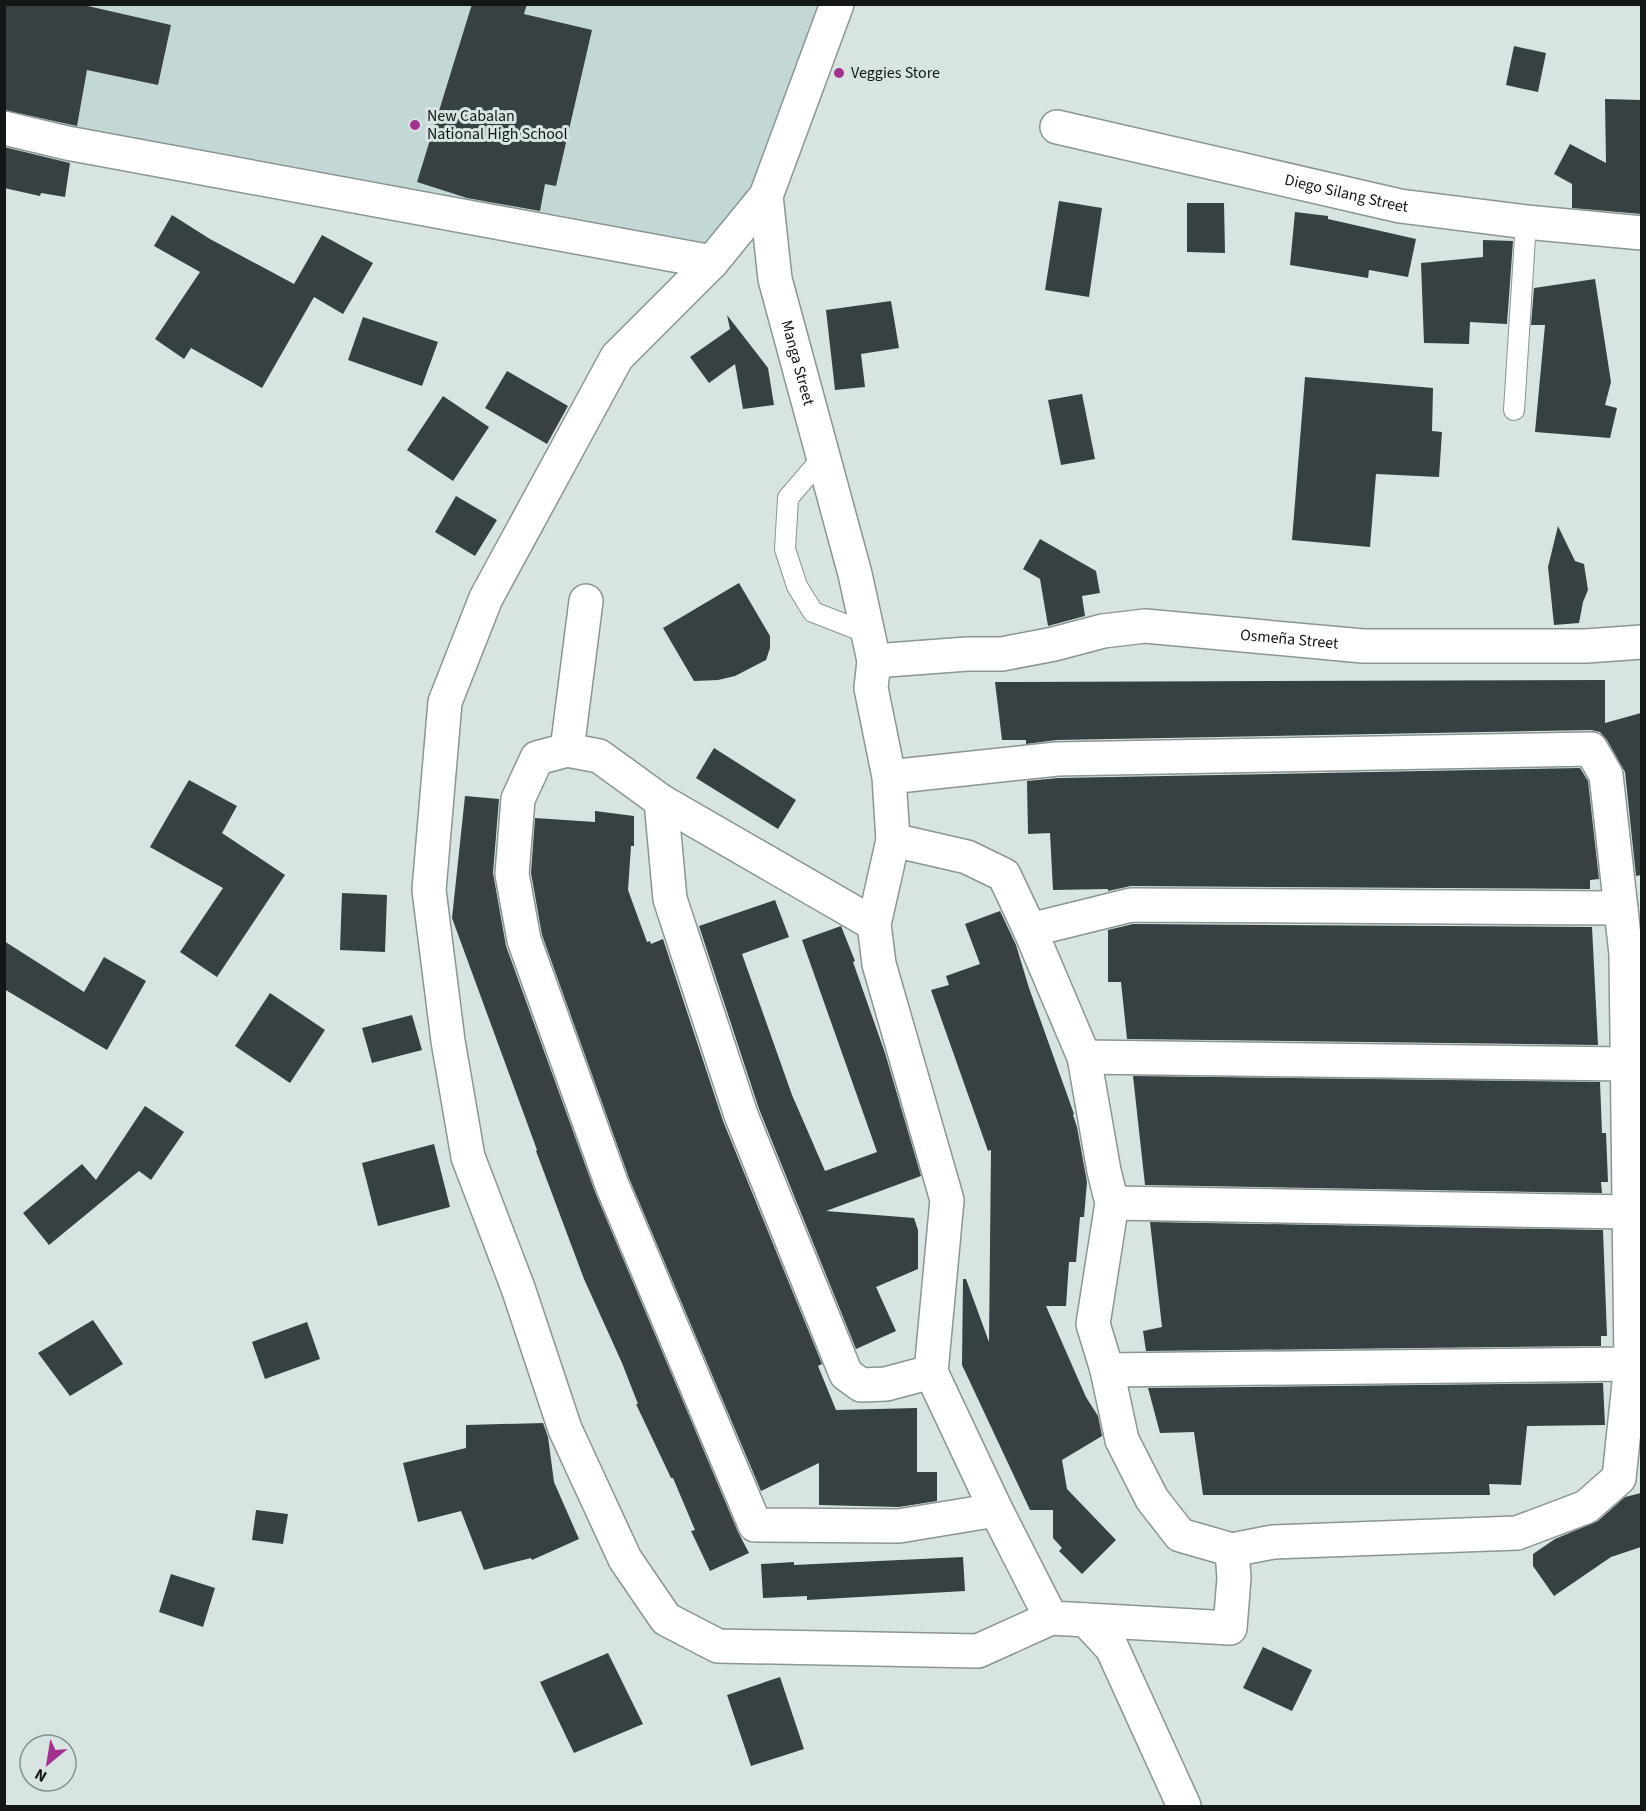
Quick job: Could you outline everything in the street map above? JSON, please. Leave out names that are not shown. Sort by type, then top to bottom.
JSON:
[{"type":"street","name":"Manga Street","points":[[837,4],[766,196],[775,279],[855,574],[870,647],[871,688],[889,777],[893,840],[874,924],[879,964],[947,1200],[931,1372]]},
{"type":"street","name":"Diego Silang Street","points":[[1057,127],[1400,206],[1526,222],[1641,232]]},
{"type":"street","points":[[4,128],[68,143],[712,262]]},
{"type":"street","points":[[766,196],[712,262],[617,357],[486,598],[446,702],[429,890],[448,1041],[468,1156],[518,1288],[565,1429],[625,1559],[666,1619],[718,1646],[978,1651],[1051,1618],[1230,1628],[1234,1578],[1232,1550]]},
{"type":"street","points":[[567,750],[586,601]]},
{"type":"street","name":"Osmeña Street","points":[[870,647],[896,661],[940,656],[1002,654],[1103,631],[1145,626],[1363,646],[1586,646],[1641,642]]},
{"type":"street","points":[[874,924],[661,801],[599,756],[567,750],[537,758],[518,799],[512,874],[524,940],[612,1185],[754,1525],[900,1526],[996,1510]]},
{"type":"street","points":[[889,777],[1058,759],[1591,750],[1606,775],[1626,954],[1631,1364],[1619,1478],[1586,1507],[1517,1533],[1273,1542],[1232,1550],[1180,1535],[1152,1499],[1122,1440],[1107,1370],[1093,1324],[1112,1203],[1104,1171],[1084,1057],[1004,875],[967,857],[893,840]]},
{"type":"street","points":[[661,801],[670,899],[741,1115],[846,1374],[861,1385],[886,1384],[931,1372],[996,1510],[1051,1618]]},
{"type":"street","points":[[1029,930],[1131,905],[1621,908]]},
{"type":"street","points":[[1084,1057],[1628,1064]]},
{"type":"street","points":[[1112,1203],[1629,1212]]},
{"type":"street","points":[[1107,1370],[1631,1364]]},
{"type":"street","points":[[1086,1620],[1112,1648],[1184,1806]]},
{"type":"lane","points":[[1514,410],[1526,222]]},
{"type":"lane","points":[[823,457],[788,498],[785,549],[797,586],[813,612],[870,647]]},
{"type":"shaded area","name":"New Cabalan National High School","points":[[4,5],[831,5],[785,132],[706,258],[5,118]]},
{"type":"building","points":[[4,4],[79,4],[171,25],[158,85],[87,70],[77,126],[4,110]]},
{"type":"building","points":[[472,4],[527,4],[524,14],[592,30],[556,186],[545,184],[540,211],[467,198],[417,182]]},
{"type":"building","points":[[1514,46],[1546,53],[1538,92],[1506,85]]},
{"type":"building","points":[[1605,99],[1641,100],[1641,214],[1572,208],[1572,184],[1554,174],[1570,144],[1606,163]]},
{"type":"building","points":[[4,147],[70,163],[65,197],[41,193],[40,196],[4,188]]},
{"type":"building","points":[[1059,201],[1102,208],[1089,297],[1045,290]]},
{"type":"building","points":[[1187,203],[1224,203],[1225,253],[1187,252]]},
{"type":"building","points":[[1295,212],[1328,216],[1328,219],[1416,239],[1408,277],[1369,270],[1368,278],[1290,265]]},
{"type":"building","points":[[172,215],[210,239],[294,284],[322,235],[373,263],[343,314],[314,297],[262,388],[191,348],[184,359],[155,339],[200,272],[154,246]]},
{"type":"building","points":[[1483,240],[1513,241],[1507,324],[1470,322],[1469,344],[1424,343],[1421,263],[1483,257]]},
{"type":"building","points":[[1595,279],[1611,382],[1605,405],[1617,408],[1610,438],[1535,432],[1545,325],[1531,325],[1534,288]]},
{"type":"building","points":[[891,301],[899,348],[861,354],[865,387],[835,390],[826,310]]},
{"type":"building","points":[[727,315],[768,368],[774,405],[743,409],[735,364],[709,383],[690,357],[730,329]]},
{"type":"building","points":[[363,317],[438,342],[422,386],[348,360]]},
{"type":"building","points":[[507,371],[568,406],[547,444],[485,408]]},
{"type":"building","points":[[1305,377],[1433,388],[1432,431],[1442,432],[1439,477],[1376,474],[1370,547],[1292,540]]},
{"type":"building","points":[[1082,394],[1095,459],[1061,465],[1048,400]]},
{"type":"building","points":[[443,396],[489,427],[453,481],[407,450]]},
{"type":"building","points":[[456,496],[497,520],[475,556],[435,532]]},
{"type":"building","points":[[1558,526],[1575,561],[1584,564],[1588,590],[1579,623],[1554,625],[1548,567]]},
{"type":"building","points":[[1040,539],[1096,571],[1100,593],[1082,596],[1085,616],[1048,626],[1040,579],[1023,569]]},
{"type":"building","points":[[739,583],[770,636],[770,648],[766,660],[735,676],[718,680],[694,681],[663,628]]},
{"type":"building","points":[[1605,680],[1605,723],[1641,713],[1641,875],[1636,876],[1625,772],[1600,732],[1591,730],[1057,740],[1026,744],[1026,740],[1002,740],[995,682]]},
{"type":"building","points":[[714,748],[796,800],[778,829],[696,778]]},
{"type":"building","points":[[1580,768],[1588,781],[1599,879],[1590,880],[1590,889],[1131,886],[1108,891],[1108,889],[1053,890],[1050,833],[1028,834],[1027,781],[1058,778]]},
{"type":"building","points":[[189,780],[237,806],[222,833],[285,875],[217,977],[180,952],[223,888],[150,847]]},
{"type":"building","points":[[465,796],[499,799],[493,873],[506,946],[595,1192],[738,1532],[749,1553],[710,1571],[691,1531],[695,1530],[673,1478],[636,1404],[638,1404],[622,1363],[584,1279],[452,918]]},
{"type":"building","points":[[595,811],[634,816],[634,846],[631,846],[628,890],[647,942],[650,941],[651,944],[663,939],[723,1121],[822,1364],[818,1366],[836,1410],[917,1408],[917,1472],[937,1472],[937,1501],[899,1507],[819,1505],[819,1463],[761,1491],[629,1178],[542,935],[531,873],[535,818],[595,822]]},
{"type":"building","points":[[342,893],[387,895],[385,952],[340,950]]},
{"type":"building","points":[[775,900],[789,937],[742,954],[792,1095],[825,1171],[877,1152],[802,940],[841,926],[885,1053],[921,1176],[826,1211],[914,1218],[918,1230],[918,1269],[876,1287],[896,1331],[856,1349],[759,1109],[699,926]]},
{"type":"building","points":[[1000,911],[1016,945],[1074,1114],[1087,1182],[1084,1217],[1080,1217],[1076,1262],[1069,1262],[1066,1306],[1046,1306],[1086,1397],[1098,1416],[1102,1436],[1062,1460],[1067,1489],[1116,1540],[1082,1574],[1059,1551],[1062,1548],[1053,1538],[1053,1510],[1030,1510],[962,1365],[963,1279],[966,1279],[989,1342],[991,1150],[988,1151],[931,990],[949,985],[946,976],[980,964],[965,924]]},
{"type":"building","points":[[1133,924],[1592,927],[1598,1045],[1127,1039],[1121,982],[1108,982],[1108,930]]},
{"type":"building","points":[[4,941],[84,992],[104,957],[146,981],[107,1050],[4,989]]},
{"type":"building","points":[[270,993],[325,1030],[290,1083],[235,1046]]},
{"type":"building","points":[[412,1015],[422,1050],[372,1063],[362,1028]]},
{"type":"building","points":[[1133,1076],[1600,1082],[1602,1133],[1606,1133],[1608,1182],[1601,1182],[1602,1193],[1145,1185]]},
{"type":"building","points":[[145,1106],[184,1132],[151,1180],[139,1171],[49,1245],[23,1213],[82,1164],[96,1180]]},
{"type":"building","points":[[434,1144],[450,1207],[378,1226],[362,1163]]},
{"type":"building","points":[[1150,1222],[1603,1230],[1607,1336],[1601,1336],[1601,1346],[1146,1351],[1143,1331],[1162,1327]]},
{"type":"building","points":[[93,1320],[123,1364],[70,1396],[38,1353]]},
{"type":"building","points":[[307,1322],[320,1359],[265,1379],[252,1342]]},
{"type":"building","points":[[1603,1383],[1605,1425],[1527,1426],[1521,1485],[1489,1484],[1490,1495],[1203,1495],[1194,1432],[1160,1433],[1148,1388]]},
{"type":"building","points":[[543,1423],[548,1437],[554,1482],[579,1539],[532,1560],[531,1558],[484,1570],[461,1511],[418,1522],[403,1463],[466,1448],[466,1425]]},
{"type":"building","points":[[1641,1493],[1641,1547],[1611,1557],[1554,1596],[1533,1566],[1533,1554],[1555,1539],[1598,1521],[1625,1497]]},
{"type":"building","points":[[256,1510],[288,1514],[283,1544],[252,1540]]},
{"type":"building","points":[[963,1557],[965,1591],[807,1600],[807,1596],[763,1598],[761,1564],[794,1562],[794,1565]]},
{"type":"building","points":[[171,1574],[215,1588],[203,1627],[159,1612]]},
{"type":"building","points":[[1263,1647],[1312,1670],[1292,1711],[1243,1688]]},
{"type":"building","points":[[608,1653],[643,1724],[574,1753],[540,1682]]},
{"type":"building","points":[[780,1677],[804,1749],[751,1766],[727,1695]]},
{"type":"place","name":"Veggies Store","points":[[839,73]]},
{"type":"place","name":"New Cabalan National High School","points":[[415,125]]}]
